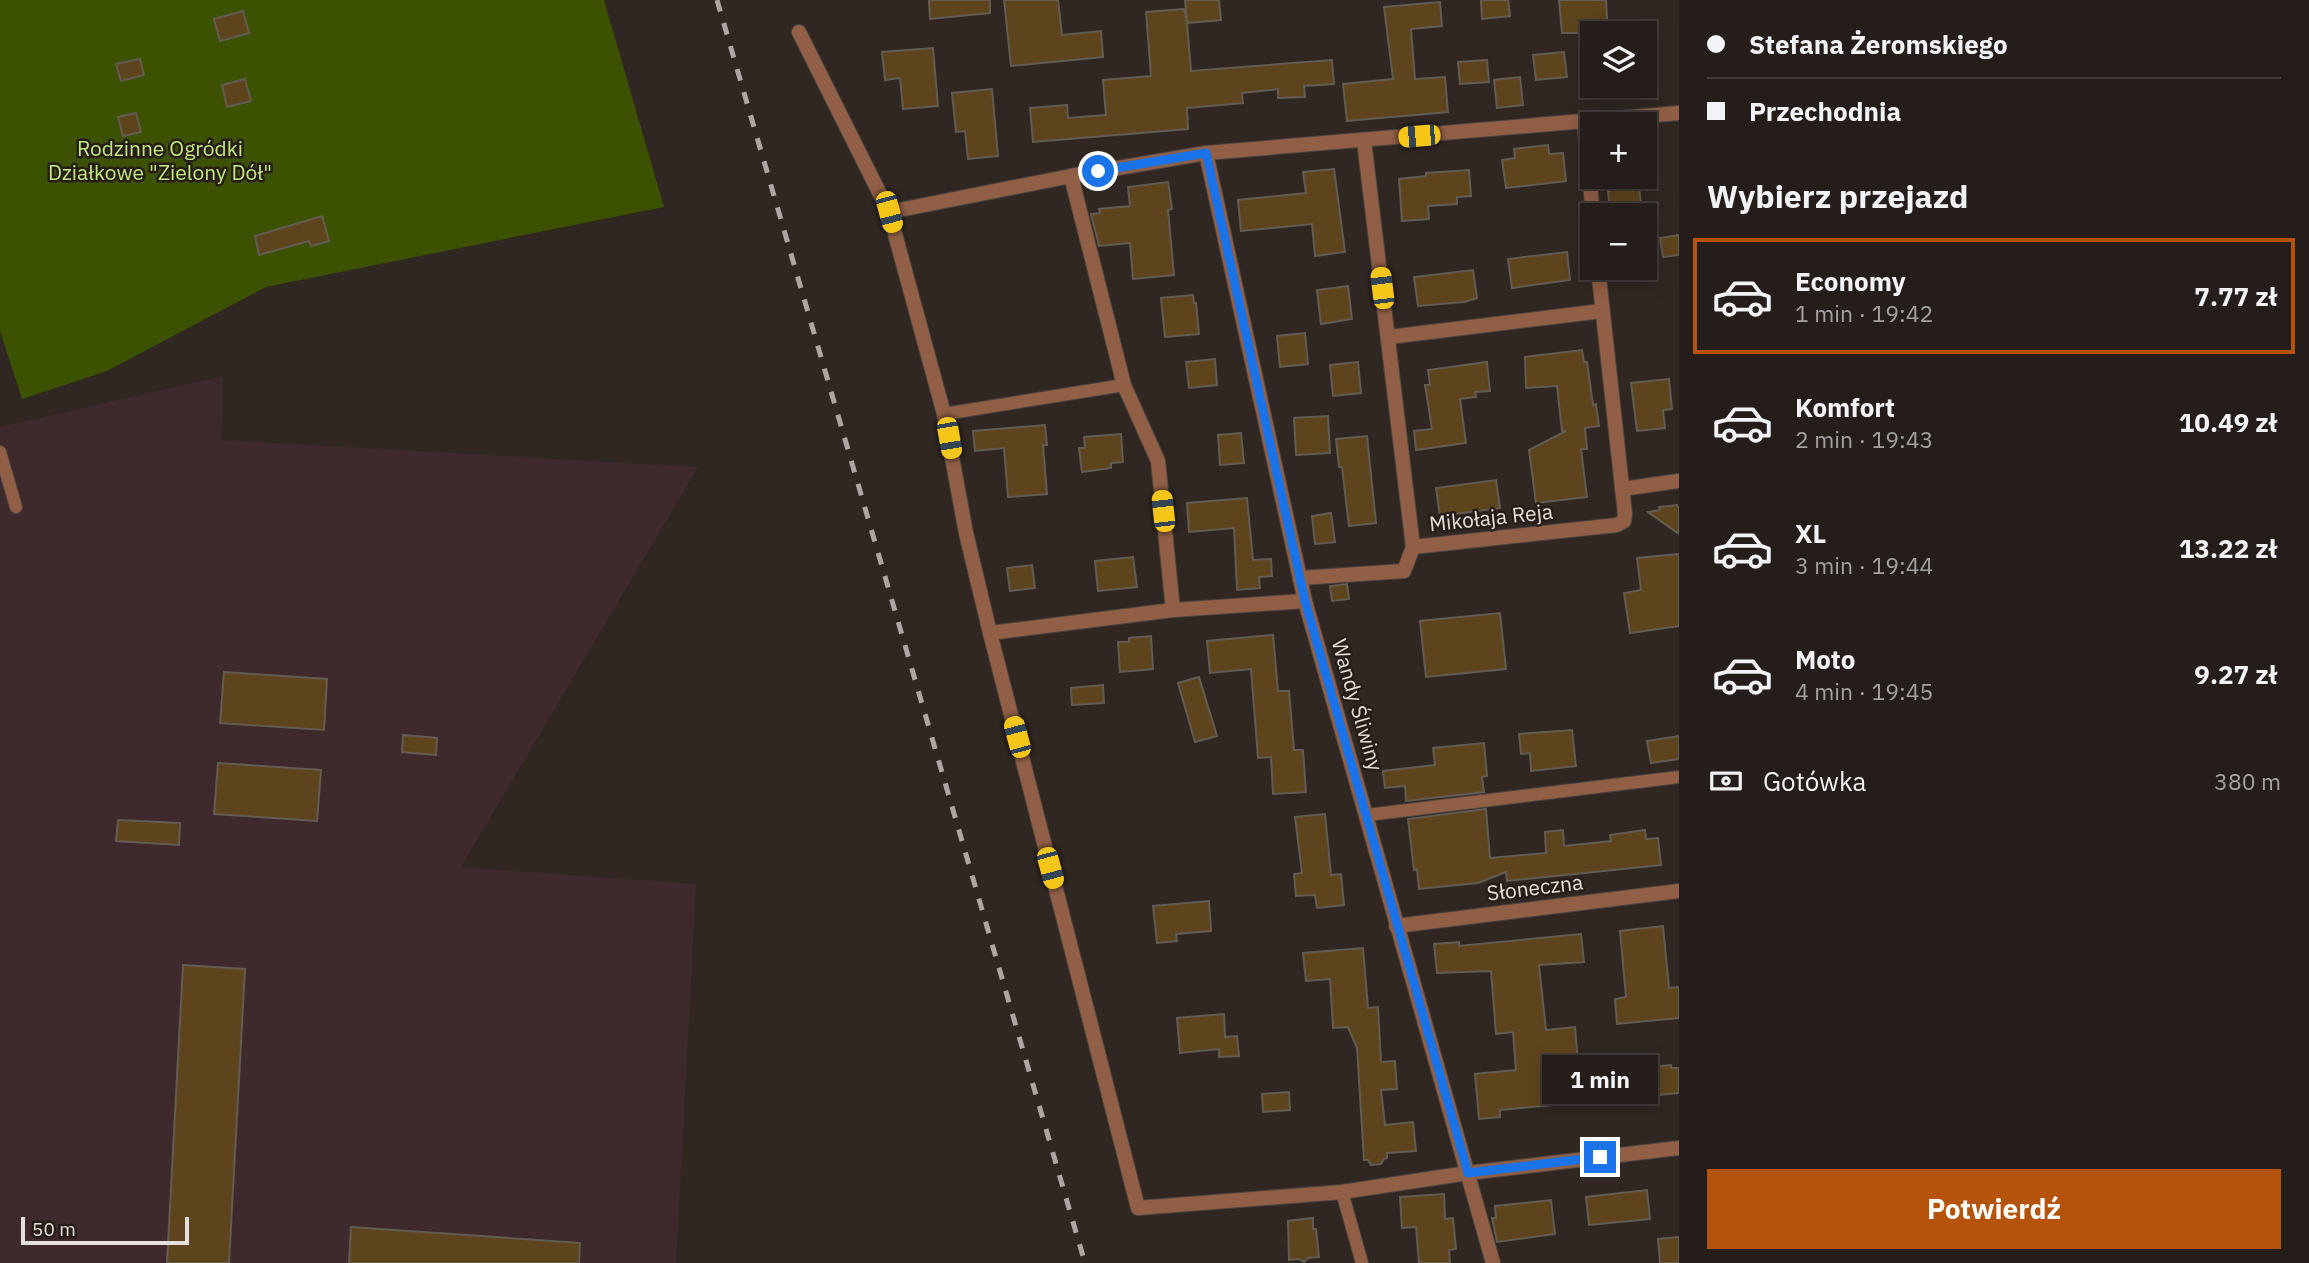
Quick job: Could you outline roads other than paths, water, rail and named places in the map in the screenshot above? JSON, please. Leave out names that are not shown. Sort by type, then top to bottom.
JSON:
[{"type":"street","points":[[799,32],[889,212],[944,414],[966,533],[989,633],[1138,1208],[1342,1192],[1468,1173],[1679,1148]]},
{"type":"street","points":[[1657,115],[1679,113]]},
{"type":"street","points":[[889,212],[1206,153],[1580,122]]},
{"type":"street","name":"Mikołaja Reja","points":[[1364,141],[1413,547],[1617,526],[1624,521],[1599,280]]},
{"type":"street","name":"Wandy Śliwiny","points":[[1206,153],[1305,601],[1493,1263]]},
{"type":"street","points":[[1071,176],[1124,385],[1158,461],[1173,610]]},
{"type":"street","points":[[1389,337],[1602,311]]},
{"type":"street","points":[[1622,489],[1679,481]]},
{"type":"street","points":[[1300,578],[1404,571],[1413,547]]},
{"type":"street","points":[[989,633],[1173,610],[1305,601]]},
{"type":"street","name":"Słoneczna","points":[[1396,926],[1679,891]]},
{"type":"lane","points":[[944,414],[1124,385]]},
{"type":"lane","points":[[0,452],[16,507]]},
{"type":"lane","points":[[1367,815],[1679,777]]},
{"type":"lane","points":[[1342,1192],[1362,1263]]},
{"type":"railway","points":[[717,0],[1085,1263]]},
{"type":"park label","name":"Rodzinne Ogródki Działkowe \"Zielony Dół\"","points":[[160,161]]}]
